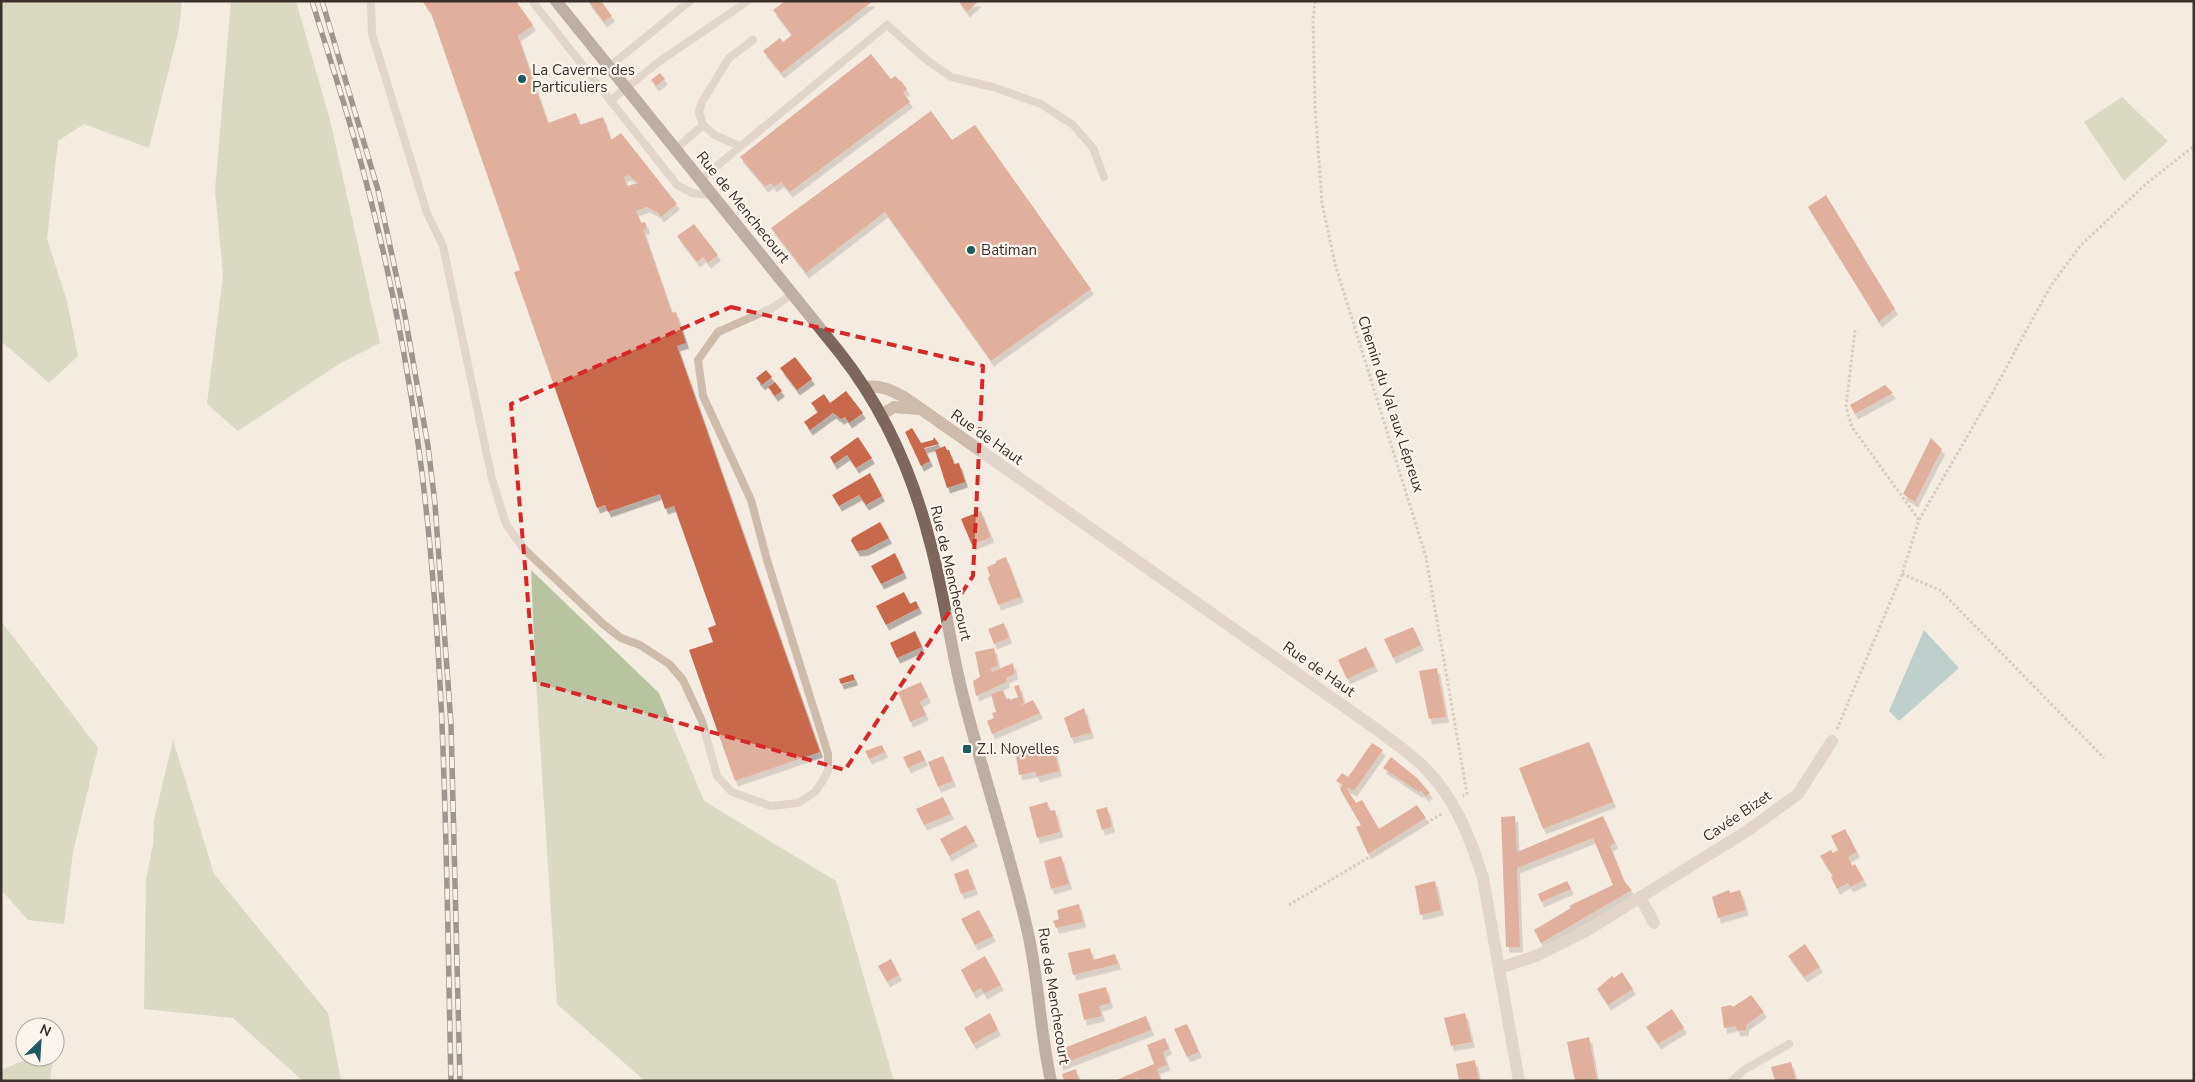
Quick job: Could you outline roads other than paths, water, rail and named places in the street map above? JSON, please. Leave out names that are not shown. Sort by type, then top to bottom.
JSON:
[{"type":"main road","name":"Rue de Menchecourt","points":[[556,1],[793,294],[865,387],[881,414],[915,494],[932,548],[969,719],[1028,932],[1037,977],[1051,1081]]},
{"type":"street","name":"Rue de Haut","points":[[865,387],[889,388],[904,397],[1379,731],[1424,767],[1453,804],[1473,846],[1483,878],[1519,1081]]},
{"type":"street","points":[[881,414],[894,407],[906,406],[919,409]]},
{"type":"street","name":"Cavée Bizet","points":[[1499,968],[1536,956],[1586,931],[1747,831],[1798,794],[1832,741]]},
{"type":"street","points":[[1640,897],[1654,923]]},
{"type":"lane","points":[[370,1],[372,34],[427,212],[443,246],[492,479],[506,524],[523,548],[603,624],[621,638],[640,645],[669,664],[683,680],[702,721],[717,776],[732,792],[771,806],[798,802],[816,792],[828,771],[828,754],[767,560],[751,500],[703,396],[698,360],[718,332],[772,308],[793,294]]},
{"type":"lane","points":[[532,1],[677,186],[692,193],[712,195]]},
{"type":"lane","points":[[609,67],[690,1]]},
{"type":"lane","points":[[610,101],[660,61],[748,1]]},
{"type":"lane","points":[[700,180],[887,25],[928,61],[951,77],[994,87],[1041,104],[1073,125],[1093,148],[1104,177]]},
{"type":"lane","points":[[740,146],[716,136],[703,125],[699,112],[702,102],[729,58],[753,40]]},
{"type":"lane","points":[[676,149],[703,125]]},
{"type":"lane","points":[[1732,1081],[1744,1070],[1789,1044]]},
{"type":"water","points":[[1924,630],[1959,668],[1899,721],[1889,711]]},
{"type":"railway","points":[[312,1],[365,176],[384,253],[400,332],[419,450],[435,607],[440,686],[444,765],[451,1081]]},
{"type":"railway","points":[[322,1],[378,190],[405,316],[428,446],[435,504],[451,724],[460,1081]]},
{"type":"place","name":"La Caverne des Particuliers","points":[[522,79]]},
{"type":"place","name":"Batiman","points":[[971,250]]},
{"type":"place","name":"Z.I. Noyelles","points":[[967,749]]}]
